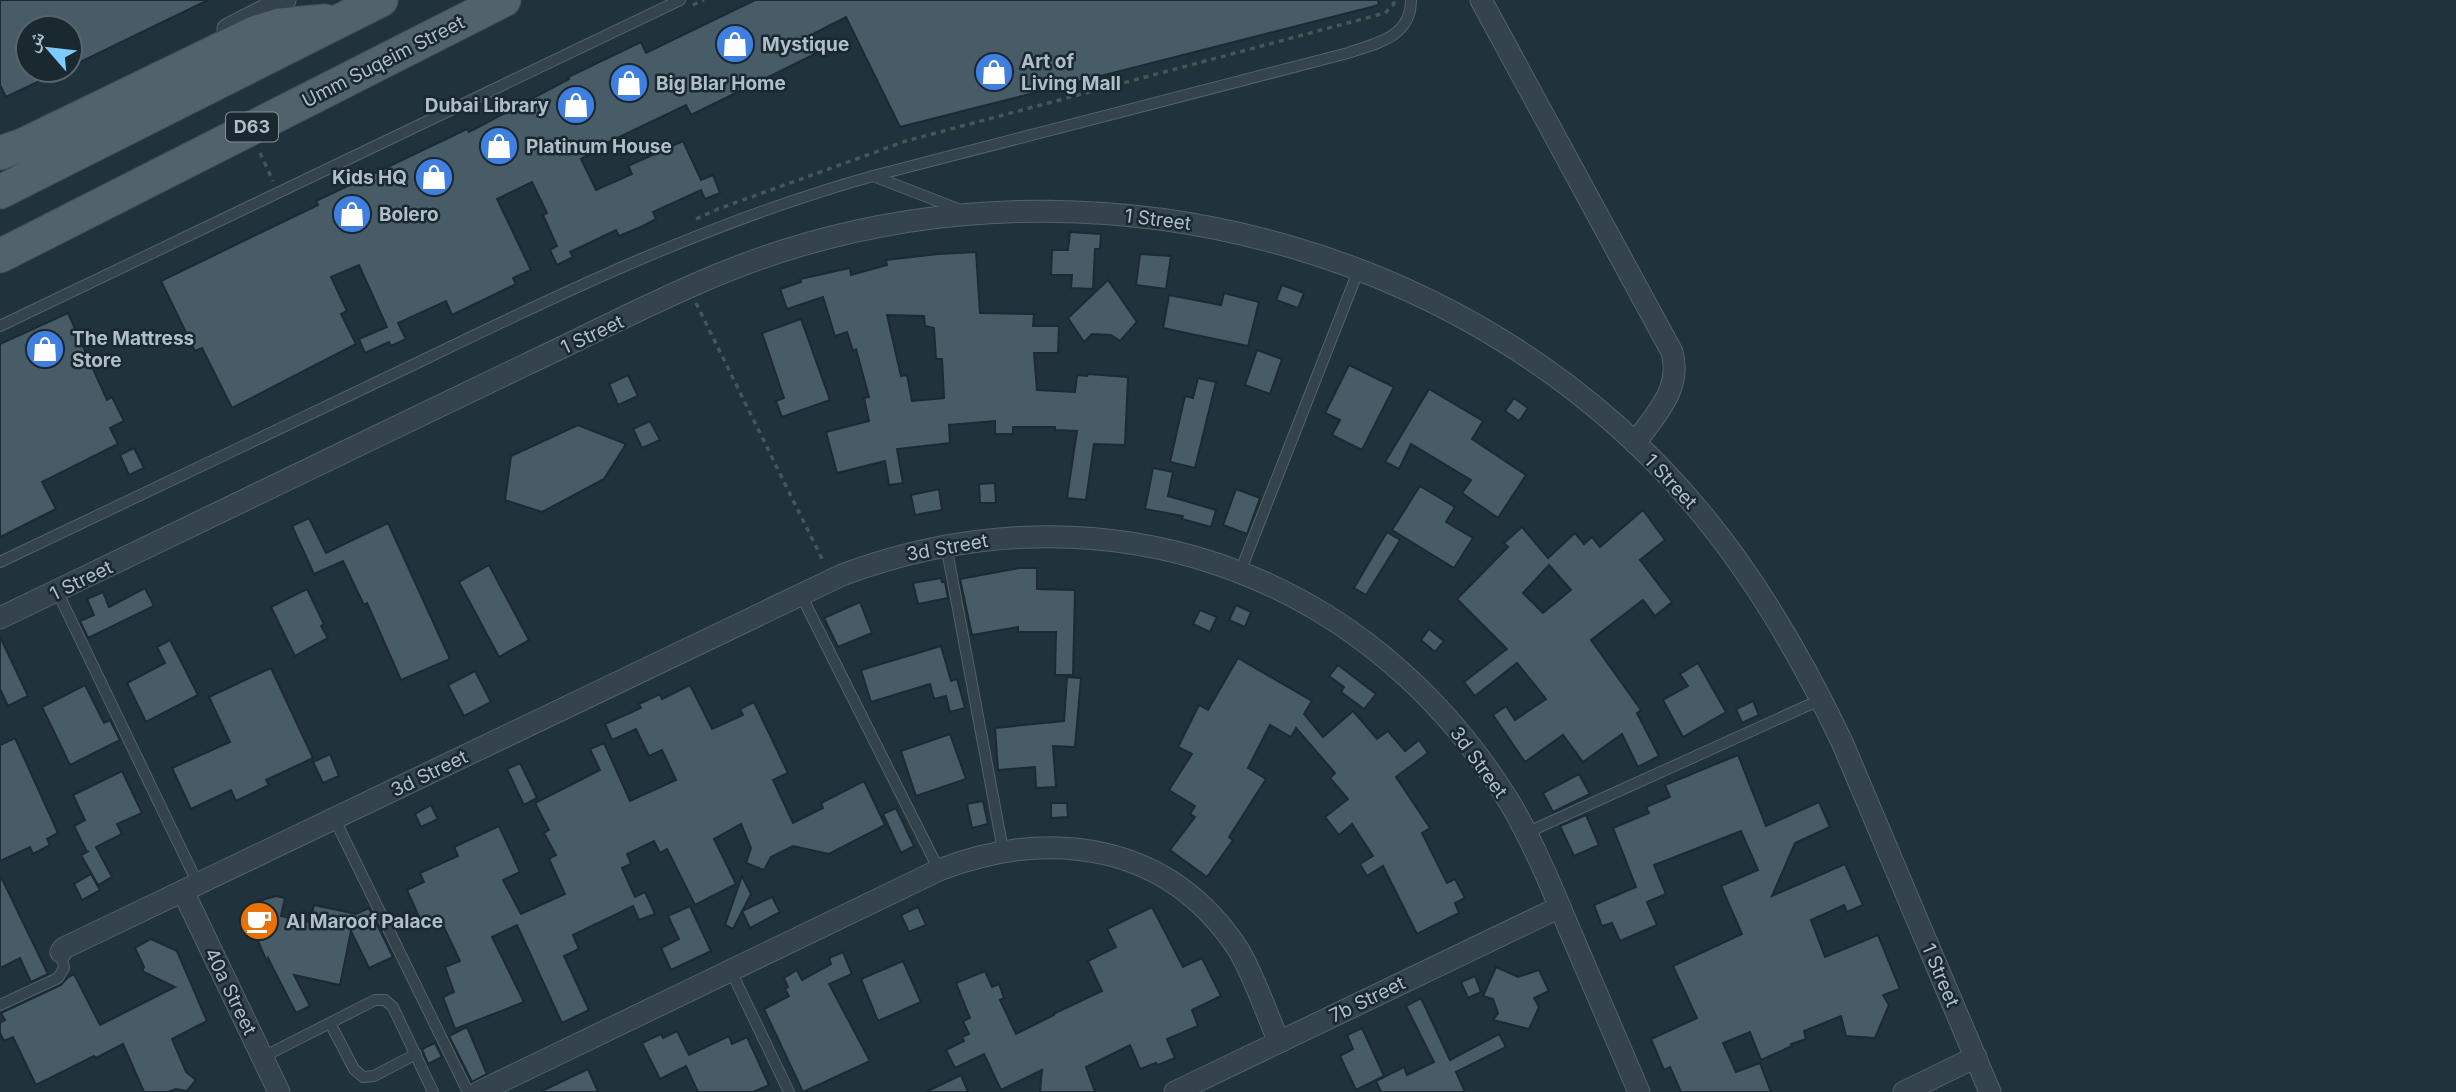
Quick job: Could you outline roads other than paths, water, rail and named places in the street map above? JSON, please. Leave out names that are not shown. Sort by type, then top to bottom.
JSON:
[{"type":"main road","points":[[0,192],[381,0]]},
{"type":"main road","name":"Umm Suqeim Street","points":[[0,256],[504,0]]},
{"type":"main road","points":[[0,153],[36,139],[254,33],[280,25],[345,19]]},
{"type":"street","points":[[0,145],[285,0]]},
{"type":"street","points":[[1480,0],[1672,352],[1675,364],[1672,389],[1635,443]]},
{"type":"street","name":"1 Street","points":[[0,618],[689,288],[741,266],[806,244],[908,222],[1002,212],[1069,211],[1179,221],[1287,245],[1359,269],[1428,300],[1528,357],[1602,413],[1635,443],[1668,476],[1727,545],[1778,620],[1822,699],[1990,1092]]},
{"type":"street","name":"3d Street","points":[[61,952],[64,948],[190,887],[832,580],[873,564],[946,545],[1033,536],[1098,538],[1163,548],[1194,556],[1240,572],[1284,592],[1341,625],[1417,687],[1482,763],[1510,805],[1560,906],[1639,1092]]},
{"type":"street","points":[[479,1092],[939,870],[1003,850],[1050,846],[1106,853],[1129,860],[1172,883],[1209,914],[1240,951],[1279,1042]]},
{"type":"street","name":"40a Street","points":[[190,887],[279,1092]]},
{"type":"street","name":"7b Street","points":[[1175,1092],[1560,906]]},
{"type":"street","points":[[1904,1092],[1976,1057]]},
{"type":"lane","points":[[0,326],[680,0]]},
{"type":"lane","points":[[0,562],[628,263],[747,216],[873,176],[1348,54],[1395,35],[1407,21],[1411,0]]},
{"type":"lane","points":[[873,176],[972,215]]},
{"type":"lane","points":[[1240,572],[1359,269]]},
{"type":"lane","points":[[946,545],[1003,850]]},
{"type":"lane","points":[[57,591],[190,887]]},
{"type":"lane","points":[[801,595],[939,870]]},
{"type":"lane","points":[[1525,833],[1822,699]]},
{"type":"lane","points":[[334,818],[468,1092]]},
{"type":"lane","points":[[0,1005],[58,978],[64,968],[61,952]]},
{"type":"lane","points":[[731,971],[789,1092]]},
{"type":"lane","points":[[263,1057],[375,1000],[385,1000],[393,1007],[433,1092]]},
{"type":"lane","points":[[330,1023],[354,1069],[363,1077],[374,1076],[416,1054]]},
{"type":"place","name":"Mystique","points":[[735,44]]},
{"type":"place","name":"Art of Living Mall","points":[[994,72]]},
{"type":"place","name":"Big Blar Home","points":[[629,83]]},
{"type":"place","name":"Dubai Library","points":[[576,105]]},
{"type":"place","name":"Platinum House","points":[[499,146]]},
{"type":"place","name":"Kids HQ","points":[[434,177]]},
{"type":"place","name":"Bolero","points":[[352,214]]},
{"type":"place","name":"The Mattress Store","points":[[45,349]]},
{"type":"place","name":"Al Maroof Palace","points":[[259,921]]}]
